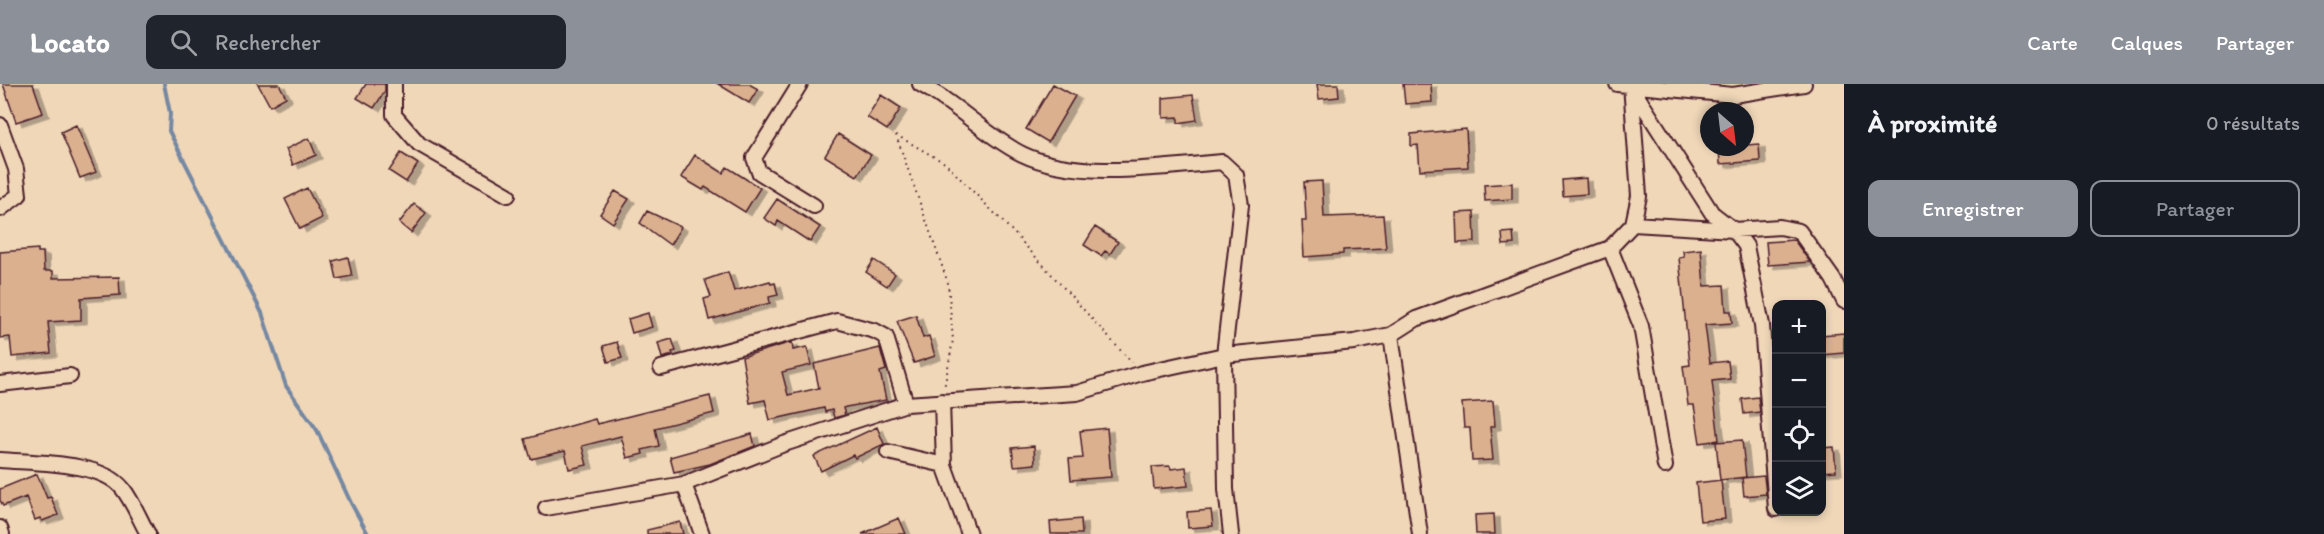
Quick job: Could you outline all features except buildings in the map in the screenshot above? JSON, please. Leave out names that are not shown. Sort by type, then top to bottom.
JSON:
[{"type":"street","points":[[394,84],[394,115],[419,144],[508,195]]},
{"type":"street","points":[[800,84],[754,158],[759,172],[814,206]]},
{"type":"street","points":[[920,84],[1022,154],[1067,167],[1136,169],[1222,162],[1236,175],[1241,205],[1224,355],[1226,489],[1231,534]]},
{"type":"street","points":[[1626,85],[1733,95],[1804,84]]},
{"type":"street","points":[[546,508],[684,484],[784,444],[906,404],[1077,393],[1142,374],[1224,355],[1354,342],[1391,335],[1416,319],[1610,248],[1633,224],[1639,196],[1626,85]]},
{"type":"street","points":[[1626,85],[1712,213],[1734,230],[1746,246],[1762,325],[1773,462]]},
{"type":"street","points":[[0,125],[20,183],[19,195],[0,209]]},
{"type":"street","points":[[1633,224],[1734,230],[1780,226],[1799,231],[1833,279],[1844,301]]},
{"type":"street","points":[[1610,248],[1641,326],[1665,466]]},
{"type":"street","points":[[661,368],[837,321],[875,331],[886,337],[906,404]]},
{"type":"street","points":[[1391,335],[1420,534]]},
{"type":"street","points":[[0,384],[69,376]]},
{"type":"street","points":[[942,401],[944,465],[969,534]]},
{"type":"street","points":[[888,452],[944,465]]},
{"type":"street","points":[[0,460],[85,469],[111,478],[123,489],[148,534]]},
{"type":"street","points":[[684,484],[702,534]]},
{"type":"street","points":[[0,528],[2,534]]},
{"type":"path","points":[[942,401],[953,340],[948,283],[896,135],[945,163],[1014,233],[1142,374]]},
{"type":"waterway","points":[[164,84],[170,113],[169,131],[262,313],[286,386],[317,430],[368,534]]}]
